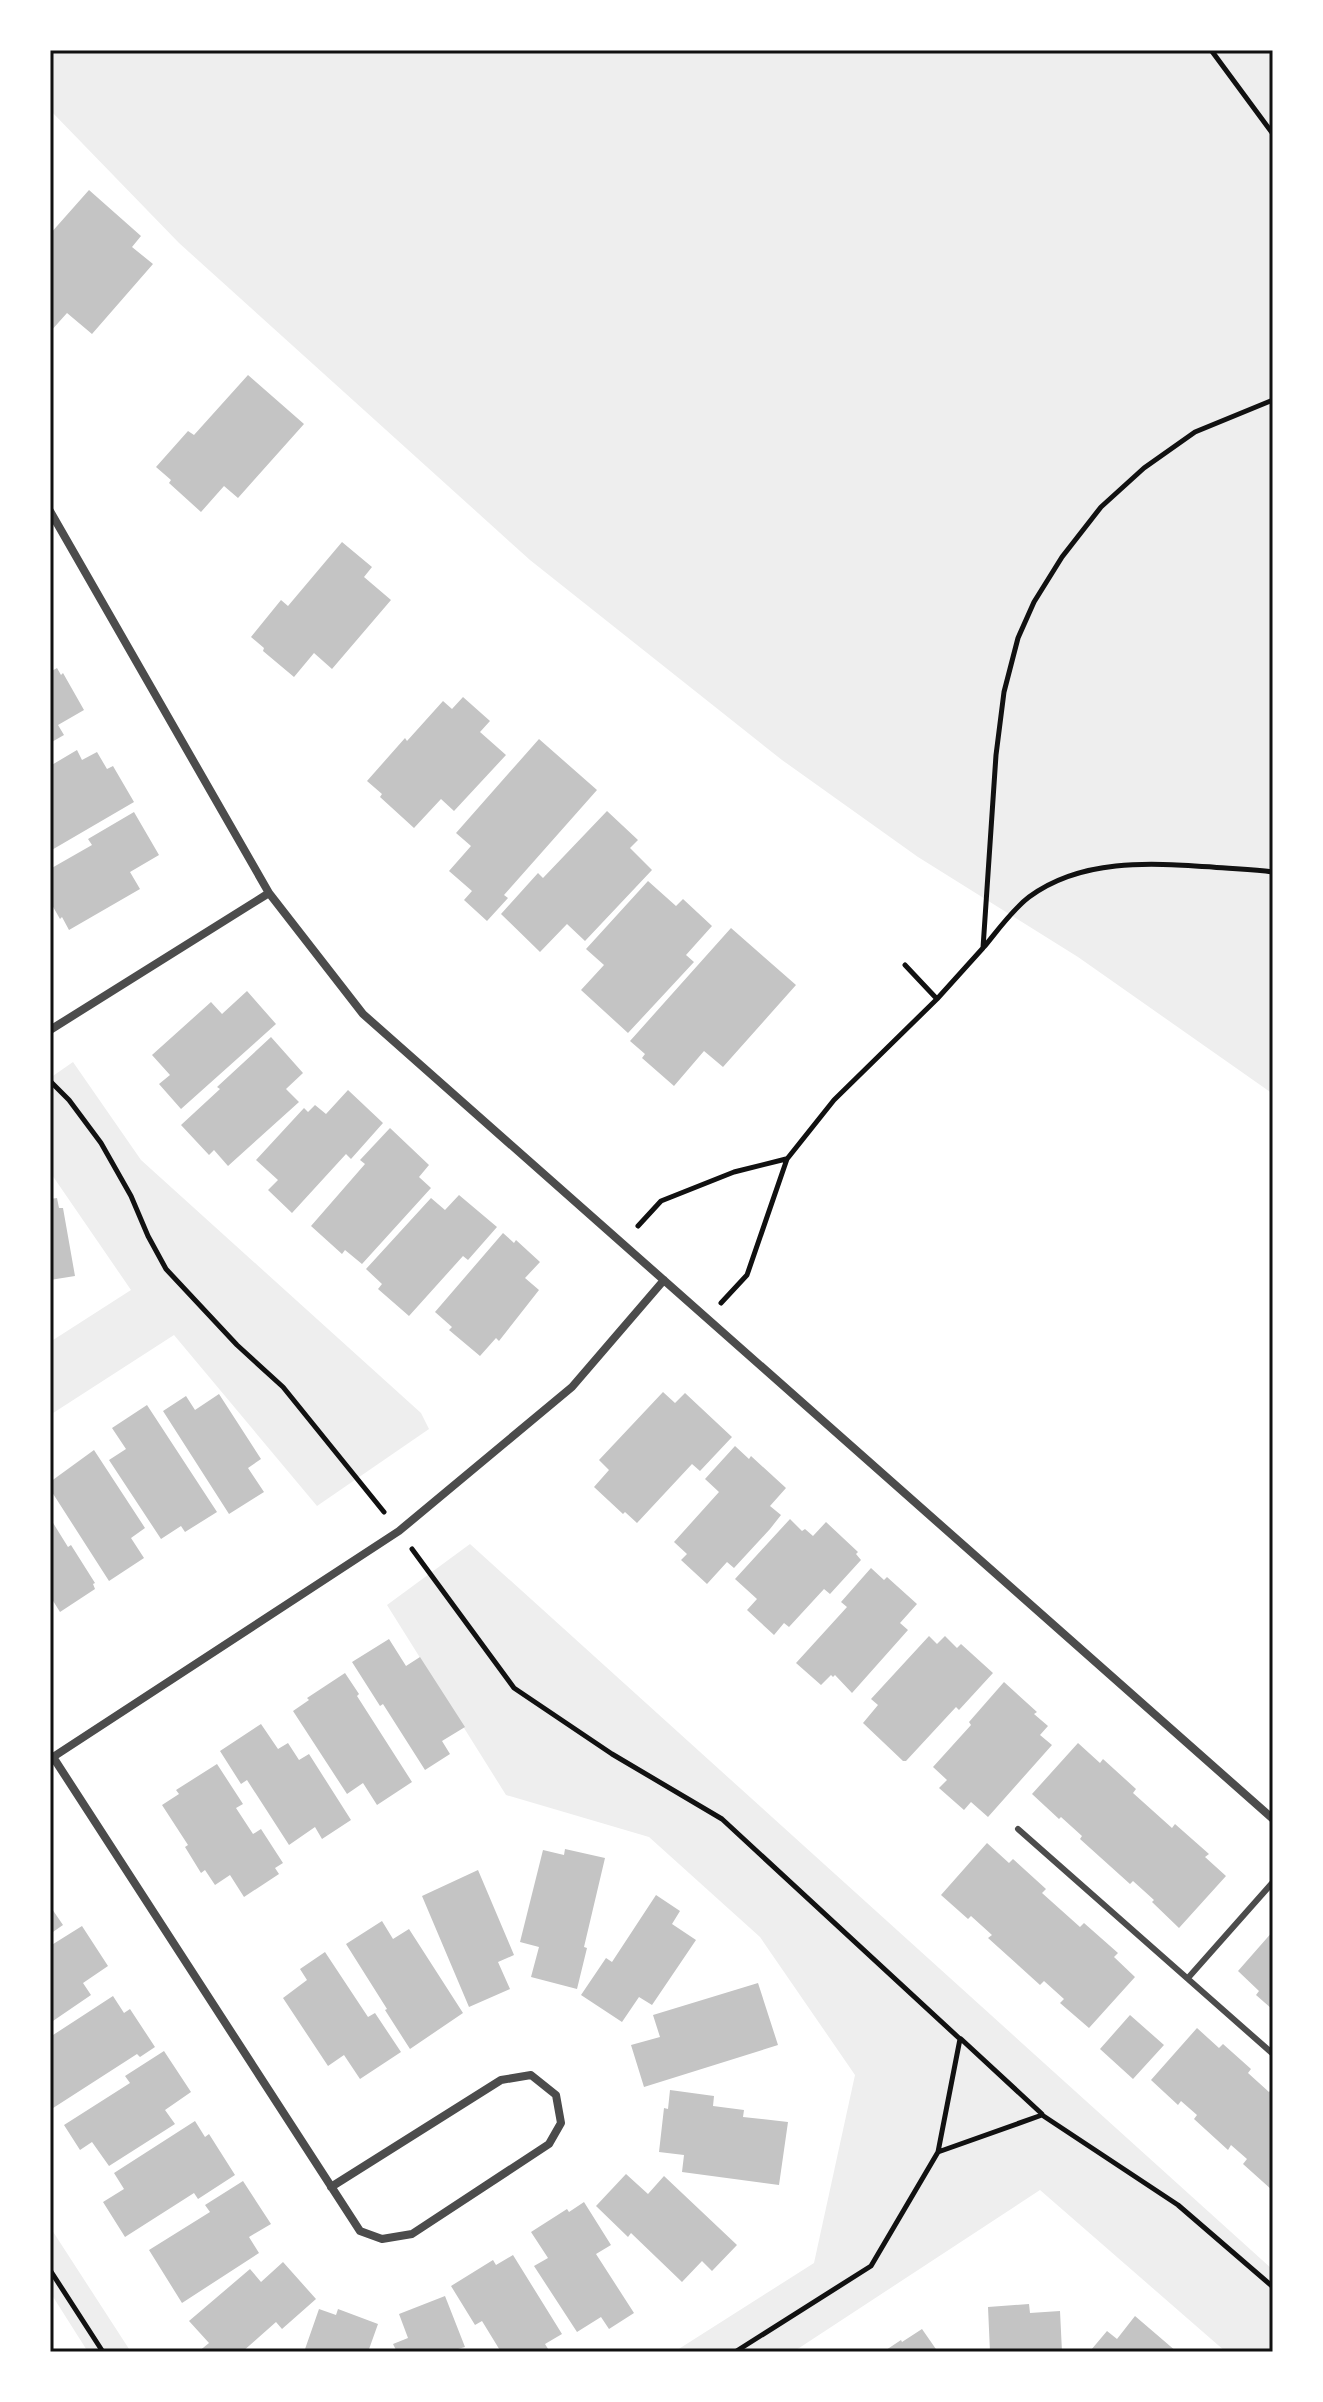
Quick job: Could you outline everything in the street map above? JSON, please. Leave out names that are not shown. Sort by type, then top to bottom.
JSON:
[{"type":"street","points":[[50,511],[269,893],[363,1014],[1273,1819]]},
{"type":"street","points":[[50,1030],[269,893]]},
{"type":"street","points":[[331,2187],[501,2080],[531,2075],[556,2095],[561,2123],[549,2144],[412,2234],[382,2239],[360,2231],[331,2187],[51,1758],[399,1531],[572,1387],[664,1280]]},
{"type":"lane","points":[[1018,1829],[1273,2054]]},
{"type":"lane","points":[[1188,1978],[1273,1882]]},
{"type":"path","points":[[1211,50],[1273,134]]},
{"type":"path","points":[[983,948],[996,755],[1004,692],[1018,638],[1034,602],[1062,557],[1101,507],[1144,468],[1195,432],[1273,400]]},
{"type":"path","points":[[707,1318],[747,1275],[787,1159],[834,1100],[937,999],[1028,898],[1053,883],[1083,871],[1123,864],[1273,872]]},
{"type":"path","points":[[905,965],[937,999]]},
{"type":"path","points":[[50,1081],[69,1100],[101,1143],[166,1269],[237,1345],[283,1387],[327,1439],[514,1688],[612,1754],[722,1819],[1042,2115],[1178,2205],[1273,2287]]},
{"type":"path","points":[[623,1242],[661,1201],[734,1172],[787,1159]]},
{"type":"path","points":[[735,2352],[871,2266],[938,2152],[960,2039]]},
{"type":"path","points":[[938,2152],[1042,2115]]},
{"type":"path","points":[[50,2270],[103,2352]]},
{"type":"shaded area","points":[[50,50],[1273,50],[1273,1094],[1078,957],[918,857],[782,760],[530,560],[179,243],[50,110]]},
{"type":"shaded area","points":[[73,1062],[141,1160],[421,1413],[429,1429],[317,1506],[174,1335],[50,1415],[50,1342],[131,1290],[50,1172],[50,1078]]},
{"type":"shaded area","points":[[470,1544],[1273,2270],[1273,2352],[1226,2352],[1040,2190],[793,2352],[674,2352],[814,2263],[855,2075],[760,1937],[649,1837],[506,1795],[387,1605]]},
{"type":"shaded area","points":[[50,2227],[131,2352],[88,2352],[50,2292]]},
{"type":"building","points":[[89,190],[141,236],[132,247],[153,264],[92,334],[67,313],[50,332],[50,234]]},
{"type":"building","points":[[248,375],[304,424],[238,498],[224,486],[201,512],[156,467],[188,431],[194,435]]},
{"type":"building","points":[[342,542],[372,567],[364,577],[391,600],[332,669],[314,653],[294,677],[251,637],[281,600],[288,606]]},
{"type":"building","points":[[57,668],[84,710],[58,725],[64,735],[50,743],[50,672]]},
{"type":"building","points":[[463,697],[490,721],[480,732],[506,755],[454,811],[441,799],[414,828],[367,781],[443,701],[452,709]]},
{"type":"building","points":[[539,739],[597,790],[504,895],[508,898],[487,921],[464,900],[472,891],[449,871],[471,846],[456,833]]},
{"type":"building","points":[[77,750],[82,760],[97,752],[107,769],[113,766],[134,802],[50,851],[50,766]]},
{"type":"building","points":[[607,811],[638,840],[630,848],[652,870],[585,941],[567,924],[540,952],[501,914],[538,873],[543,878]]},
{"type":"building","points":[[134,812],[159,855],[130,872],[140,889],[69,930],[62,917],[60,919],[50,906],[50,869],[92,845],[88,839]]},
{"type":"building","points":[[648,881],[676,906],[683,899],[712,926],[686,955],[694,962],[628,1033],[581,990],[604,965],[586,949]]},
{"type":"building","points":[[731,928],[796,985],[723,1067],[704,1051],[674,1086],[642,1058],[645,1054],[630,1041]]},
{"type":"building","points":[[247,991],[276,1024],[181,1109],[159,1084],[170,1075],[152,1055],[211,1002],[222,1014]]},
{"type":"building","points":[[271,1037],[303,1073],[286,1089],[299,1102],[228,1166],[214,1150],[209,1155],[181,1125]]},
{"type":"building","points":[[348,1090],[383,1123],[351,1159],[346,1154],[292,1213],[268,1190],[278,1180],[256,1160],[304,1108],[308,1112],[315,1105],[326,1114]]},
{"type":"building","points":[[390,1128],[429,1165],[419,1177],[431,1188],[362,1264],[345,1250],[342,1254],[311,1226],[365,1164],[360,1160]]},
{"type":"building","points":[[459,1195],[497,1227],[468,1260],[463,1256],[409,1316],[378,1289],[382,1284],[366,1269],[431,1198],[445,1210]]},
{"type":"building","points":[[57,1198],[59,1208],[63,1208],[75,1276],[50,1280],[50,1199]]},
{"type":"building","points":[[503,1233],[514,1243],[516,1240],[540,1262],[525,1278],[539,1290],[499,1341],[496,1338],[480,1356],[449,1330],[452,1327],[435,1312]]},
{"type":"building","points":[[663,1392],[675,1403],[685,1393],[732,1437],[700,1471],[692,1464],[637,1523],[594,1487],[609,1470],[599,1460]]},
{"type":"building","points":[[219,1394],[261,1459],[248,1468],[264,1492],[229,1514],[163,1411],[186,1396],[195,1410]]},
{"type":"building","points":[[147,1405],[217,1512],[185,1532],[181,1526],[161,1539],[109,1460],[126,1449],[112,1428]]},
{"type":"building","points":[[735,1446],[749,1459],[751,1456],[786,1488],[770,1506],[781,1515],[734,1568],[727,1562],[707,1584],[681,1560],[687,1554],[674,1542],[719,1492],[705,1479]]},
{"type":"building","points":[[94,1450],[145,1528],[131,1538],[144,1558],[109,1581],[50,1489],[50,1482]]},
{"type":"building","points":[[50,1518],[95,1583],[95,1589],[60,1612],[50,1596]]},
{"type":"building","points":[[790,1519],[802,1531],[805,1529],[813,1536],[826,1522],[858,1552],[856,1554],[861,1560],[830,1594],[824,1589],[789,1627],[784,1623],[774,1635],[747,1610],[757,1599],[735,1579]]},
{"type":"building","points":[[871,1568],[884,1580],[887,1577],[917,1604],[900,1623],[908,1630],[852,1693],[835,1675],[821,1685],[796,1663],[847,1607],[841,1602]]},
{"type":"building","points":[[929,1636],[937,1644],[945,1636],[957,1648],[961,1644],[993,1673],[959,1710],[956,1707],[903,1761],[863,1723],[878,1705],[871,1699]]},
{"type":"building","points":[[389,1639],[406,1666],[420,1657],[465,1727],[442,1741],[450,1754],[425,1770],[352,1662]]},
{"type":"building","points":[[345,1673],[412,1782],[377,1805],[363,1783],[347,1794],[293,1711]]},
{"type":"building","points":[[1004,1682],[1048,1726],[1040,1735],[1052,1745],[988,1817],[971,1802],[964,1810],[939,1788],[947,1780],[933,1767]]},
{"type":"building","points":[[261,1724],[278,1749],[288,1743],[299,1760],[309,1754],[351,1820],[322,1839],[315,1827],[289,1845],[247,1780],[241,1784],[220,1751]]},
{"type":"building","points":[[1078,1743],[1100,1763],[1103,1759],[1136,1789],[1133,1793],[1172,1828],[1175,1824],[1209,1854],[1205,1857],[1226,1876],[1179,1928],[1152,1902],[1154,1900],[1133,1881],[1130,1884],[1080,1839],[1082,1836],[1032,1794]]},
{"type":"building","points":[[217,1764],[243,1804],[236,1808],[253,1834],[261,1829],[283,1863],[275,1868],[279,1874],[244,1897],[230,1875],[215,1885],[205,1870],[201,1873],[185,1847],[188,1845],[162,1805],[179,1794],[176,1790]]},
{"type":"building","points":[[987,1843],[1009,1863],[1013,1859],[1046,1889],[1042,1893],[1080,1927],[1084,1923],[1118,1953],[1114,1957],[1135,1977],[1089,2028],[1060,2003],[1064,1999],[1044,1981],[1040,1985],[988,1938],[992,1935],[941,1895]]},
{"type":"building","points":[[565,1849],[605,1858],[577,1989],[531,1977],[539,1947],[520,1942],[543,1850],[564,1855]]},
{"type":"building","points":[[478,1870],[514,1955],[498,1962],[510,1989],[469,2007],[422,1896]]},
{"type":"building","points":[[656,1895],[680,1911],[672,1924],[696,1940],[652,2005],[639,1997],[622,2022],[581,1995],[606,1958],[612,1962]]},
{"type":"building","points":[[50,1906],[63,1925],[50,1934]]},
{"type":"building","points":[[382,1921],[393,1939],[409,1929],[463,2013],[410,2049],[346,1944]]},
{"type":"building","points":[[82,1926],[108,1966],[83,1983],[91,1995],[50,2023],[50,1946]]},
{"type":"building","points":[[1273,1931],[1273,2010],[1256,1995],[1259,1991],[1238,1971]]},
{"type":"building","points":[[325,1952],[368,2017],[375,2013],[401,2052],[360,2079],[344,2055],[328,2066],[283,1998],[307,1980],[300,1969]]},
{"type":"building","points":[[758,1983],[778,2045],[644,2087],[631,2045],[660,2037],[653,2015]]},
{"type":"building","points":[[113,1996],[124,2013],[130,2009],[155,2047],[140,2057],[137,2054],[50,2110],[50,2037]]},
{"type":"building","points":[[1130,2015],[1164,2045],[1133,2079],[1100,2049]]},
{"type":"building","points":[[1197,2028],[1219,2048],[1223,2044],[1251,2069],[1248,2073],[1269,2092],[1273,2088],[1272,2190],[1243,2164],[1247,2159],[1231,2145],[1228,2150],[1194,2119],[1197,2115],[1181,2101],[1178,2105],[1151,2080]]},
{"type":"building","points":[[164,2051],[191,2092],[165,2110],[175,2124],[109,2166],[92,2142],[80,2150],[64,2125],[130,2083],[125,2076]]},
{"type":"building","points":[[670,2090],[714,2096],[713,2106],[744,2110],[743,2117],[788,2122],[779,2185],[682,2172],[684,2155],[659,2152],[664,2108],[668,2109]]},
{"type":"building","points":[[195,2121],[205,2137],[209,2134],[235,2175],[198,2199],[194,2193],[125,2237],[103,2202],[124,2189],[114,2173]]},
{"type":"building","points":[[626,2174],[648,2194],[664,2176],[737,2245],[712,2271],[702,2261],[682,2282],[631,2233],[628,2237],[596,2206]]},
{"type":"building","points":[[243,2181],[271,2224],[249,2237],[259,2253],[182,2303],[149,2250],[210,2212],[205,2205]]},
{"type":"building","points":[[584,2202],[611,2245],[596,2254],[634,2313],[609,2329],[601,2317],[577,2332],[534,2266],[548,2258],[531,2232]]},
{"type":"building","points":[[513,2255],[562,2334],[545,2344],[550,2352],[501,2352],[482,2321],[475,2325],[451,2286],[493,2260],[496,2265]]},
{"type":"building","points":[[283,2262],[316,2299],[282,2329],[276,2322],[242,2352],[198,2352],[209,2343],[189,2321],[250,2269],[261,2282]]},
{"type":"building","points":[[445,2296],[465,2347],[458,2349],[459,2352],[397,2352],[393,2344],[408,2338],[399,2314]]},
{"type":"building","points":[[1029,2304],[1030,2313],[1060,2311],[1062,2352],[990,2352],[988,2307]]},
{"type":"building","points":[[319,2309],[336,2315],[338,2309],[378,2324],[368,2352],[304,2352]]},
{"type":"building","points":[[1135,2316],[1177,2352],[1091,2350],[1107,2331],[1117,2339]]},
{"type":"building","points":[[922,2329],[938,2352],[883,2352],[901,2340]]}]
